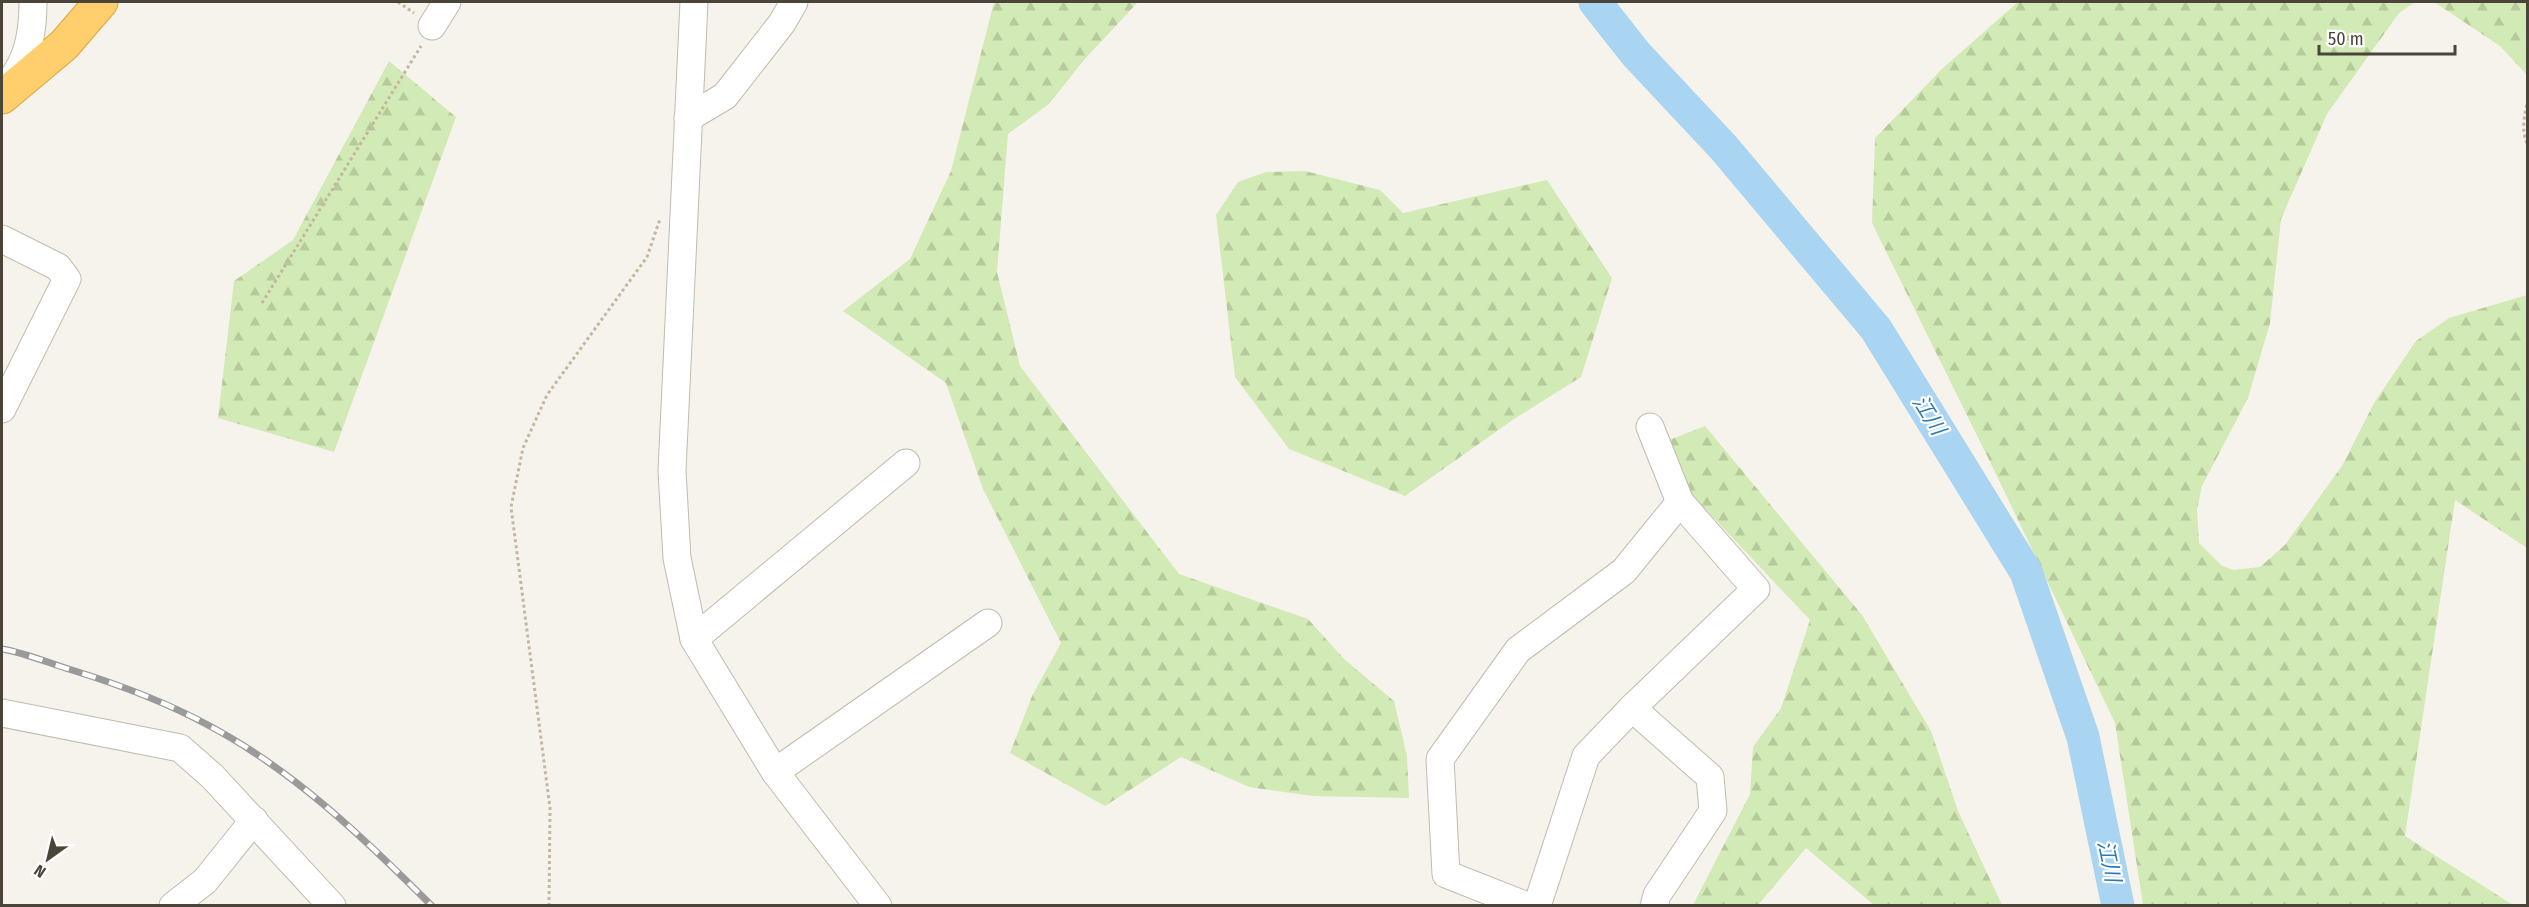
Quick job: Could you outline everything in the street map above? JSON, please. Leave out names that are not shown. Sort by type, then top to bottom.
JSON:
[{"type":"highway","points":[[2,97],[64,45],[101,2]]},
{"type":"street","points":[[2,91],[17,74],[28,48],[33,23],[33,2]]},
{"type":"street","points":[[432,26],[447,2]]},
{"type":"street","points":[[694,2],[672,471],[677,558],[694,639],[775,772],[878,906]]},
{"type":"street","points":[[688,118],[725,96],[782,23],[794,2]]},
{"type":"street","points":[[2,239],[58,267],[67,279],[2,409]]},
{"type":"street","points":[[1537,906],[1586,756],[1632,708],[1756,589],[1680,502],[1650,427]]},
{"type":"street","points":[[694,639],[906,463]]},
{"type":"street","points":[[1527,906],[1446,874],[1440,759],[1518,650],[1624,571],[1680,502]]},
{"type":"street","points":[[775,772],[988,623]]},
{"type":"street","points":[[1632,708],[1710,777],[1713,811],[1657,895],[1654,906]]},
{"type":"street","points":[[2,713],[180,748],[212,776],[332,906]]},
{"type":"street","points":[[173,906],[205,881],[254,820]]},
{"type":"path","points":[[262,303],[369,133],[432,26]]},
{"type":"path","points":[[2528,99],[2524,115],[2524,139],[2528,145]]},
{"type":"path","points":[[549,906],[550,808],[511,507],[523,448],[547,395],[647,257],[661,216]]},
{"type":"green space","points":[[994,2],[1138,2],[1084,60],[1049,104],[1008,134],[997,272],[1020,366],[1179,574],[1308,619],[1344,659],[1394,701],[1407,756],[1409,798],[1312,796],[1249,787],[1181,757],[1105,806],[1010,753],[1032,696],[1061,643],[983,489],[946,383],[843,311],[910,259],[951,171]]},
{"type":"green space","points":[[2018,2],[2415,2],[2399,13],[2327,114],[2281,219],[2270,323],[2248,398],[2202,486],[2197,510],[2199,543],[2222,566],[2234,570],[2260,567],[2285,545],[2342,466],[2374,403],[2416,341],[2449,318],[2527,295],[2527,548],[2455,500],[2405,836],[2513,905],[2143,905],[2115,723],[1996,474],[1872,223],[1875,138],[1943,68]]},
{"type":"green space","points":[[2434,2],[2527,2],[2527,75],[2500,46]]},
{"type":"green space","points":[[389,61],[456,117],[334,452],[218,418],[234,281],[293,240]]},
{"type":"green space","points":[[1305,171],[1380,190],[1403,213],[1547,180],[1612,278],[1581,377],[1514,419],[1405,496],[1289,449],[1235,377],[1216,215],[1238,182],[1266,172]]},
{"type":"green space","points":[[1705,426],[1862,615],[1931,731],[1958,811],[2002,905],[1874,905],[1806,848],[1758,905],[1693,905],[1750,794],[1753,747],[1781,708],[1810,620],[1678,480],[1669,440]]},
{"type":"waterway","name":"江川","points":[[1595,2],[1636,54],[1724,148],[1876,329],[2026,572],[2083,737],[2118,906]]},
{"type":"railway","points":[[2,649],[142,694],[175,708],[238,742],[326,806],[432,906]]}]
